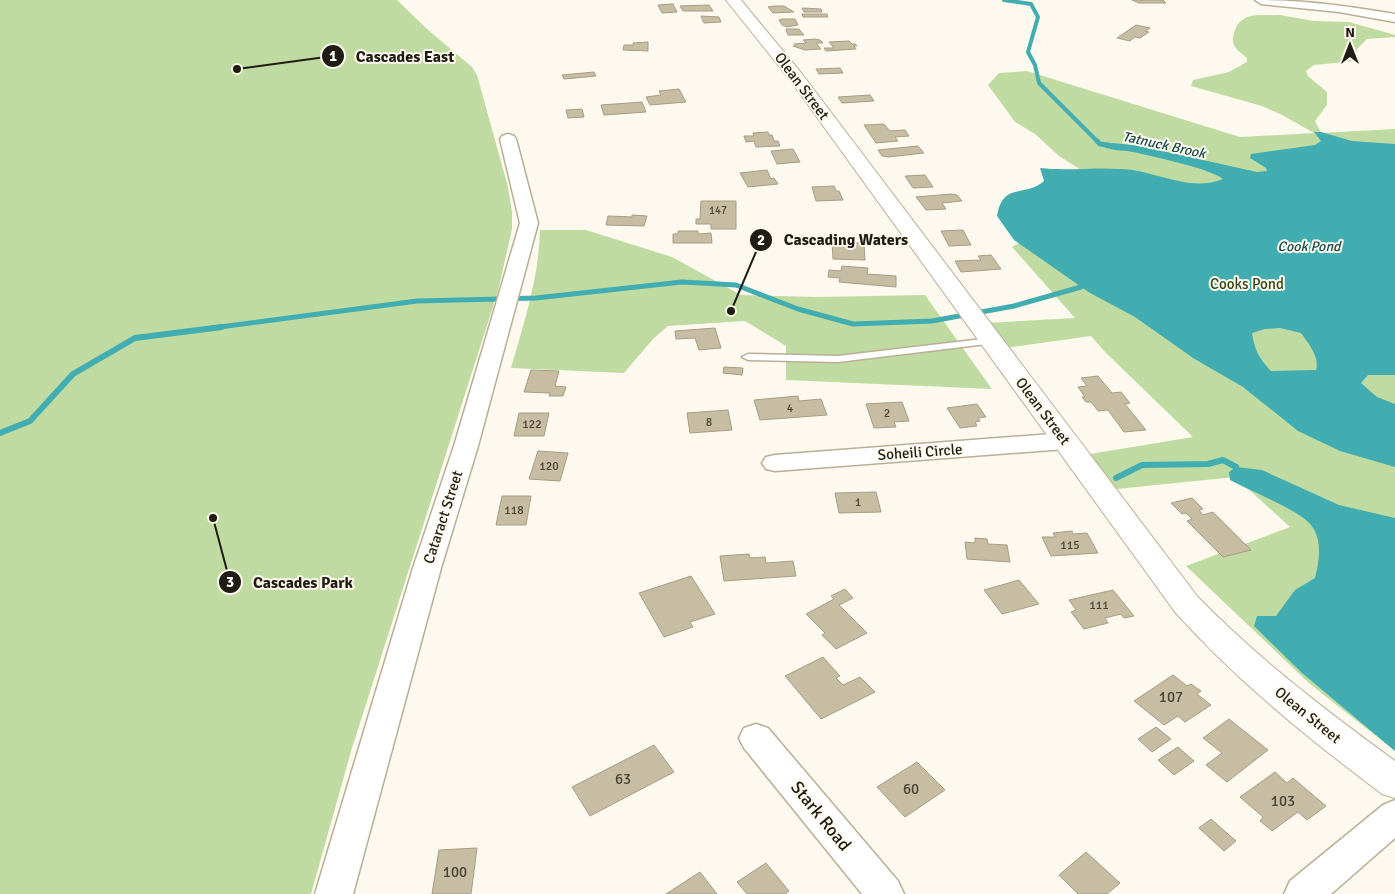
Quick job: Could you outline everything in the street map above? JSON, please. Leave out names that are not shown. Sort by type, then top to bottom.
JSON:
[{"type":"street","points":[[1261,0],[1339,8],[1395,18]]},
{"type":"street","points":[[1370,0],[1395,11]]},
{"type":"street","name":"Olean Street","points":[[736,1],[801,84],[1168,581],[1206,626],[1235,654],[1290,702],[1395,782]]},
{"type":"street","name":"Cataract Street","points":[[334,894],[427,568],[466,446],[529,223],[508,139]]},
{"type":"street","name":"Soheili Circle","points":[[775,463],[1065,441]]},
{"type":"street","name":"Stark Road","points":[[756,738],[885,894]]},
{"type":"street","points":[[1303,894],[1395,816]]},
{"type":"lane","points":[[748,357],[838,359],[978,324]]},
{"type":"green space","points":[[0,0],[397,0],[427,29],[472,67],[477,75],[508,187],[512,212],[512,229],[498,291],[352,748],[311,894],[0,894]]},
{"type":"green space","name":"Cooks Pond","points":[[1280,15],[1314,21],[1349,22],[1395,35],[1395,37],[1367,39],[1357,49],[1356,61],[1314,65],[1306,71],[1308,76],[1327,92],[1327,105],[1315,121],[1321,133],[1395,129],[1395,751],[1310,684],[1186,566],[1290,527],[1235,477],[1117,489],[1090,454],[1193,437],[1105,352],[1091,336],[1006,348],[986,323],[1075,318],[1012,247],[1069,217],[1086,173],[1059,156],[1035,134],[1015,122],[988,85],[999,73],[1027,71],[1240,137],[1314,133],[1262,106],[1191,86],[1193,80],[1229,72],[1247,62],[1247,58],[1237,50],[1233,41],[1237,26],[1246,17]]},
{"type":"green space","points":[[540,230],[586,230],[672,257],[741,295],[817,297],[925,295],[992,389],[786,380],[786,346],[745,321],[668,326],[653,339],[624,373],[511,368],[534,282]]},
{"type":"water","name":"Cook Pond","points":[[1314,132],[1321,132],[1352,141],[1395,144],[1395,375],[1368,375],[1361,383],[1377,397],[1395,404],[1395,467],[1340,451],[1298,431],[1243,387],[1193,358],[1135,317],[1090,293],[1014,240],[997,216],[1000,205],[1009,194],[1029,189],[1044,181],[1040,168],[1134,170],[1185,182],[1198,183],[1210,183],[1223,179],[1194,167],[1133,152],[1111,149],[1100,144],[1113,143],[1140,146],[1257,172],[1267,171],[1266,168],[1250,158],[1251,154],[1315,145],[1321,141]],"holes":[[[1280,328],[1301,333],[1315,355],[1316,370],[1271,371],[1258,354],[1252,333],[1265,329]]]},
{"type":"water","points":[[1236,467],[1262,470],[1339,505],[1395,518],[1395,751],[1302,673],[1254,626],[1257,616],[1276,616],[1295,590],[1315,578],[1319,558],[1319,544],[1315,531],[1305,519],[1230,480],[1229,472]]},
{"type":"building","points":[[1132,0],[1163,0],[1166,3],[1139,3]]},
{"type":"building","points":[[673,4],[677,12],[662,13],[658,5]]},
{"type":"building","points":[[709,5],[713,11],[683,11],[680,6]]},
{"type":"building","points":[[784,6],[794,12],[773,13],[768,7]]},
{"type":"building","points":[[802,8],[821,9],[822,12],[804,12]]},
{"type":"building","points":[[802,14],[827,14],[828,17],[803,17]]},
{"type":"building","points":[[701,16],[719,17],[721,22],[704,23]]},
{"type":"building","points":[[795,19],[798,25],[787,27],[782,25],[779,20]]},
{"type":"building","points":[[1136,25],[1150,28],[1145,31],[1149,32],[1140,38],[1135,37],[1130,41],[1117,38]]},
{"type":"building","points":[[786,29],[799,29],[804,35],[788,35]]},
{"type":"building","points":[[815,39],[823,43],[816,43],[821,49],[805,50],[793,46],[796,46],[794,44],[806,43],[803,40]]},
{"type":"building","points":[[849,41],[857,46],[854,46],[856,49],[826,51],[824,48],[834,48],[829,42]]},
{"type":"building","points":[[648,42],[648,51],[623,50],[624,45]]},
{"type":"building","points":[[840,68],[843,73],[819,74],[816,69]]},
{"type":"building","points":[[594,72],[596,76],[564,79],[562,75]]},
{"type":"building","points":[[679,89],[686,102],[650,105],[646,97],[661,95],[659,91]]},
{"type":"building","points":[[870,95],[874,101],[842,103],[838,97]]},
{"type":"building","points":[[642,102],[646,112],[604,115],[601,105]]},
{"type":"building","points":[[582,109],[584,117],[568,118],[566,110]]},
{"type":"building","points":[[884,124],[890,131],[905,130],[909,136],[895,137],[898,141],[876,143],[864,125]]},
{"type":"building","points":[[768,132],[769,135],[772,135],[774,141],[778,141],[780,146],[756,147],[754,141],[746,142],[744,136],[754,136],[753,133]]},
{"type":"building","points":[[918,146],[924,153],[888,157],[882,156],[878,150]]},
{"type":"building","points":[[793,149],[800,162],[777,164],[771,151]]},
{"type":"building","points":[[767,170],[771,179],[774,178],[778,184],[748,187],[740,173]]},
{"type":"building","points":[[925,175],[933,187],[913,188],[905,176]]},
{"type":"building","points":[[834,186],[836,191],[839,191],[843,200],[816,201],[812,187]]},
{"type":"building","points":[[957,195],[962,201],[942,203],[946,209],[926,210],[916,197]]},
{"type":"building","points":[[701,201],[736,201],[736,229],[711,229],[711,224],[696,224],[696,219],[700,219]]},
{"type":"building","points":[[632,215],[647,216],[644,226],[606,225],[608,216],[632,217]]},
{"type":"building","points":[[963,230],[971,245],[949,246],[941,231]]},
{"type":"building","points":[[678,231],[698,231],[698,234],[711,233],[712,243],[673,243],[673,234],[678,234]]},
{"type":"building","points":[[832,242],[864,243],[865,260],[833,259]]},
{"type":"building","points":[[991,255],[1001,269],[961,272],[955,261],[981,260],[978,256]]},
{"type":"building","points":[[842,266],[868,268],[867,274],[896,276],[896,287],[839,282],[840,278],[828,277],[829,270],[841,271]]},
{"type":"building","points":[[715,328],[721,348],[699,350],[695,338],[676,339],[675,331]]},
{"type":"building","points":[[724,367],[743,368],[742,375],[723,373]]},
{"type":"building","points":[[531,370],[559,371],[555,386],[566,387],[563,396],[549,396],[550,393],[524,392]]},
{"type":"building","points":[[1098,376],[1112,393],[1121,392],[1130,403],[1125,404],[1146,430],[1124,432],[1108,410],[1098,411],[1091,402],[1086,402],[1078,387],[1087,386],[1081,378]]},
{"type":"building","points":[[798,396],[799,401],[821,399],[827,415],[760,420],[754,400]]},
{"type":"building","points":[[902,402],[909,421],[894,422],[896,427],[874,428],[866,404]]},
{"type":"building","points":[[977,404],[986,417],[978,418],[980,421],[975,422],[977,426],[960,428],[947,408]]},
{"type":"building","points":[[728,410],[732,430],[690,433],[687,413]]},
{"type":"building","points":[[519,413],[549,413],[544,436],[514,436]]},
{"type":"building","points":[[538,451],[568,453],[560,481],[529,479]]},
{"type":"building","points":[[876,492],[881,512],[839,513],[835,493]]},
{"type":"building","points":[[502,496],[531,496],[526,525],[496,525]]},
{"type":"building","points":[[1192,498],[1203,509],[1199,510],[1203,515],[1213,512],[1251,550],[1223,557],[1187,521],[1192,519],[1186,513],[1182,514],[1171,503]]},
{"type":"building","points":[[1072,531],[1073,534],[1087,533],[1098,553],[1051,556],[1042,537],[1055,537],[1053,533]]},
{"type":"building","points":[[975,538],[987,539],[988,544],[1007,545],[1010,562],[967,559],[965,542],[975,543]]},
{"type":"building","points":[[749,554],[750,558],[765,557],[766,563],[793,561],[796,576],[724,581],[720,556]]},
{"type":"building","points":[[691,576],[715,614],[690,622],[693,627],[664,637],[639,593]]},
{"type":"building","points":[[1019,580],[1039,604],[1002,614],[984,590]]},
{"type":"building","points":[[845,589],[853,598],[839,605],[867,633],[836,649],[822,635],[825,633],[806,614],[834,599],[831,596]]},
{"type":"building","points":[[1113,590],[1134,616],[1124,618],[1121,614],[1105,618],[1108,623],[1084,629],[1071,612],[1076,610],[1069,600]]},
{"type":"building","points":[[823,657],[840,676],[836,678],[843,685],[860,677],[875,692],[821,719],[785,676]]},
{"type":"building","points":[[1173,675],[1187,686],[1191,684],[1201,691],[1197,694],[1211,705],[1185,722],[1178,716],[1164,725],[1134,701]]},
{"type":"building","points":[[1229,719],[1268,750],[1227,782],[1206,765],[1222,753],[1203,738]]},
{"type":"building","points":[[1156,727],[1171,739],[1152,752],[1138,739]]},
{"type":"building","points":[[654,745],[674,772],[590,816],[572,787]]},
{"type":"building","points":[[1178,747],[1194,761],[1174,775],[1158,760]]},
{"type":"building","points":[[917,762],[945,790],[905,817],[877,787]]},
{"type":"building","points":[[1275,772],[1287,783],[1293,778],[1326,806],[1307,820],[1298,812],[1272,831],[1260,821],[1263,817],[1240,797]]},
{"type":"building","points":[[1211,819],[1236,841],[1224,851],[1199,828]]},
{"type":"building","points":[[477,848],[471,894],[432,894],[439,850]]},
{"type":"building","points":[[1086,852],[1120,883],[1107,894],[1078,894],[1059,875]]},
{"type":"building","points":[[766,863],[789,891],[785,894],[747,894],[737,882]]},
{"type":"building","points":[[700,872],[717,894],[666,894]]},
{"type":"waterway","name":"Tatnuck Brook","points":[[1004,0],[1031,4],[1038,17],[1028,52],[1035,65],[1039,83],[1100,144],[1108,145]]},
{"type":"waterway","points":[[212,328],[417,301],[536,298],[682,282],[736,285],[798,309],[853,324],[932,321],[1014,306],[1081,287]]},
{"type":"waterway","points":[[0,433],[30,421],[73,374],[135,338],[222,327]]},
{"type":"waterway","points":[[1116,478],[1142,465],[1208,464],[1223,460],[1236,467]]},
{"type":"place","name":"Cascades East","points":[[237,69]]},
{"type":"place","name":"Cascading Waters","points":[[731,311]]},
{"type":"place","name":"Cascades Park","points":[[213,518]]}]
